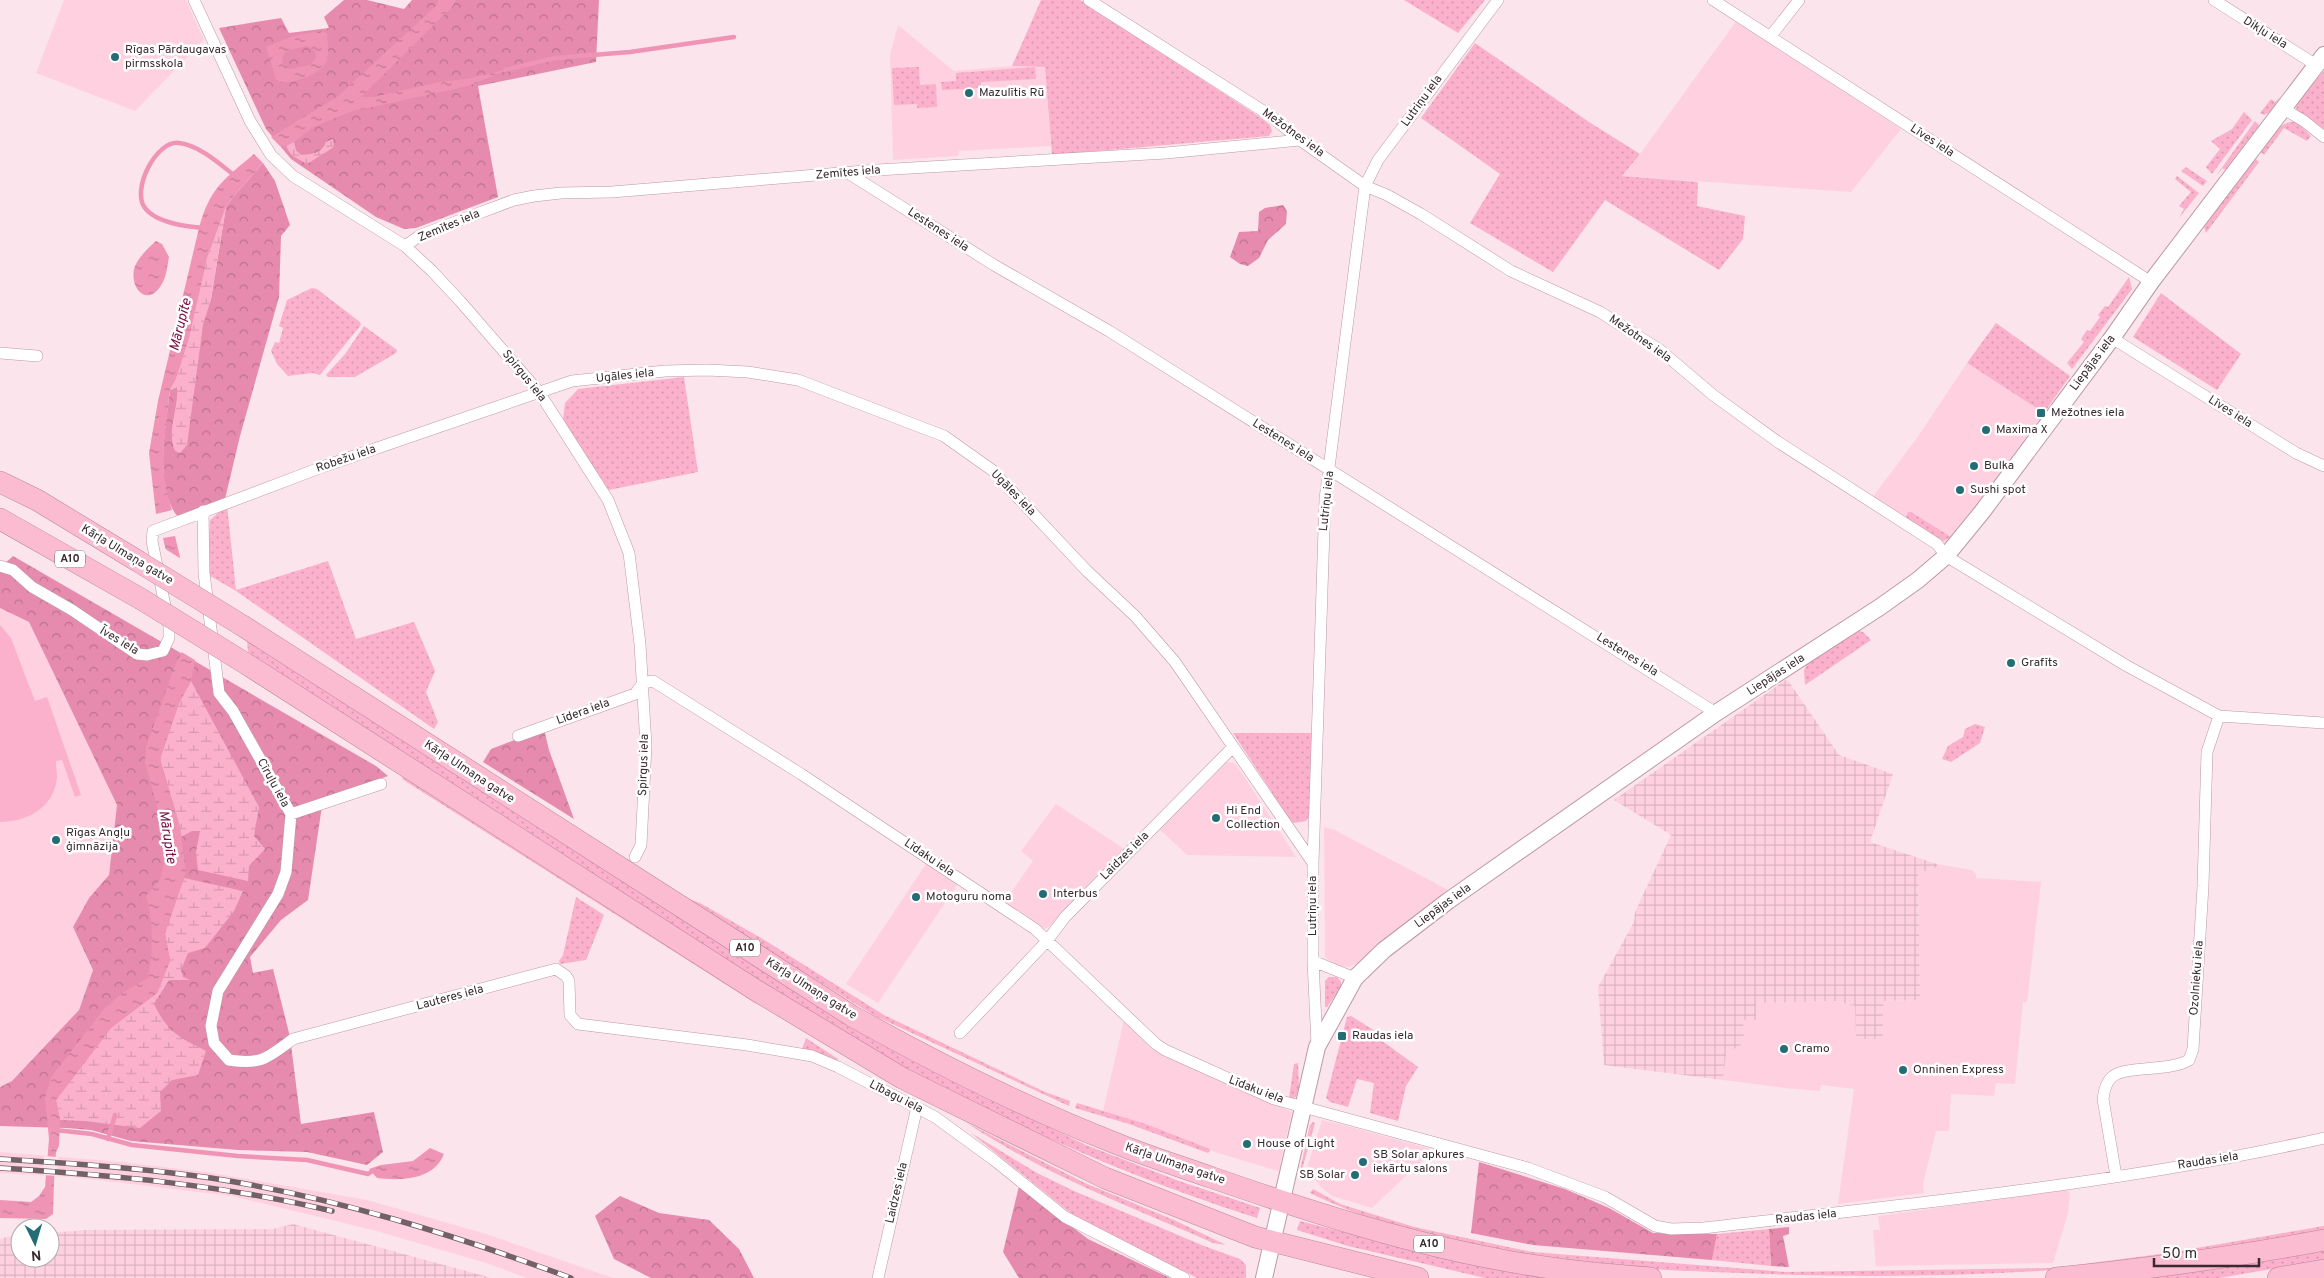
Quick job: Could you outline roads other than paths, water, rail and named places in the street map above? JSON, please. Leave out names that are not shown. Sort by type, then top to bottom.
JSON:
[{"type":"highway","name":"Kārļa Ulmaņa gatve","points":[[0,482],[37,500],[243,626],[852,1016],[915,1051],[1003,1095],[1120,1145],[1283,1202],[1443,1248],[1499,1260],[1579,1272],[1651,1278]]},
{"type":"highway","name":"A10","points":[[0,519],[141,599],[248,665],[757,991],[902,1078],[1105,1178],[1272,1243],[1418,1278]]},
{"type":"highway","points":[[2056,1278],[2149,1269],[2252,1254],[2324,1240]]},
{"type":"highway","points":[[2278,1278],[2324,1270]]},
{"type":"street","name":"Spirgus iela","points":[[194,0],[250,121],[271,156],[293,176],[405,246],[460,300],[539,392],[608,500],[629,553],[643,683],[646,746],[640,845],[634,857]]},
{"type":"street","name":"Mežotnes iela","points":[[1090,0],[1271,116],[1300,140],[1365,186],[1420,214],[1511,271],[1532,279],[1600,312],[1660,350],[1713,395],[1778,442],[1937,544],[1946,556],[2127,666],[2219,716],[2324,723]]},
{"type":"street","name":"Lutriņu iela","points":[[1317,1047],[1313,961],[1313,863],[1325,499],[1365,186],[1378,160],[1498,0]]},
{"type":"street","name":"Līves iela","points":[[1713,0],[2151,282]]},
{"type":"street","points":[[1770,37],[1798,0]]},
{"type":"street","name":"Dikļu iela","points":[[2214,0],[2320,60]]},
{"type":"street","name":"Liepājas iela","points":[[1264,1278],[1305,1107],[1317,1047],[1355,978],[1384,950],[1448,901],[1716,713],[1880,607],[1918,580],[1946,556],[1982,512],[2112,338],[2151,282],[2320,60]]},
{"type":"street","points":[[2282,108],[2304,121],[2324,137]]},
{"type":"street","name":"Zemītes iela","points":[[405,246],[421,236],[474,215],[514,200],[534,196],[1147,154],[1300,140]]},
{"type":"street","name":"Lestenes iela","points":[[848,173],[994,265],[1109,331],[1330,471],[1549,606],[1716,713]]},
{"type":"street","name":"Līves iela","points":[[2112,338],[2296,453],[2324,466]]},
{"type":"street","points":[[0,353],[37,356]]},
{"type":"street","name":"Ugāles iela","points":[[539,392],[572,382],[666,371],[748,372],[798,380],[944,436],[992,470],[1087,571],[1135,616],[1175,662],[1313,863]]},
{"type":"street","name":"Robežu iela","points":[[154,531],[203,511],[539,392]]},
{"type":"street","name":"Cīruļu iela","points":[[203,511],[204,573],[219,692],[234,711],[291,814],[286,872],[278,894],[218,992],[211,1026],[214,1043],[229,1060],[249,1063],[267,1058],[293,1039]]},
{"type":"street","name":"Īves iela","points":[[0,566],[13,570],[32,587],[72,610],[137,654],[147,655],[163,651],[169,638],[169,626],[152,541],[154,531]]},
{"type":"street","name":"Līdaku iela","points":[[643,683],[653,681],[801,774],[1035,929],[1156,1044],[1274,1099],[1305,1107]]},
{"type":"street","name":"Līdera iela","points":[[518,736],[635,694],[643,683]]},
{"type":"street","name":"Ozolnieku iela","points":[[2116,1176],[2103,1098],[2105,1087],[2111,1077],[2120,1072],[2179,1066],[2189,1060],[2193,1049],[2203,886],[2207,752],[2219,716]]},
{"type":"street","name":"Laidzes iela","points":[[960,1033],[1047,941],[1065,917],[1233,747]]},
{"type":"street","points":[[291,814],[381,784]]},
{"type":"street","points":[[1313,961],[1355,978]]},
{"type":"street","name":"Lauteres iela","points":[[293,1039],[556,969],[566,976],[569,981],[570,1015]]},
{"type":"street","name":"Lībagu iela","points":[[570,1015],[578,1024],[747,1045],[812,1056],[838,1067],[936,1117],[994,1160],[1065,1217],[1184,1278]]},
{"type":"street","name":"Laidzes iela","points":[[878,1278],[917,1107]]},
{"type":"street","name":"Raudas iela","points":[[1305,1107],[1528,1168],[1605,1197],[1655,1226],[1671,1229],[1703,1228],[1809,1217],[2116,1176],[2250,1155],[2324,1138]]},
{"type":"water","points":[[438,0],[456,0],[452,7],[361,97],[373,97],[509,69],[468,86],[349,112],[312,128],[286,146],[280,146],[271,137],[337,97],[437,5]]},
{"type":"water","points":[[320,31],[327,33],[328,57],[316,73],[295,81],[281,83],[276,79],[266,47],[293,36]],"holes":[[[307,46],[315,51],[316,58],[310,65],[290,69],[283,64],[282,56],[288,50]]]},
{"type":"water","name":"Mārupīte","points":[[254,154],[263,163],[226,207],[207,259],[189,338],[176,379],[170,390],[163,468],[167,494],[172,510],[156,514],[149,453],[158,401],[199,228],[203,214],[213,194],[226,178]]},
{"type":"water","points":[[156,241],[162,244],[169,257],[167,269],[164,280],[155,293],[145,295],[137,288],[133,276],[134,269],[140,258]]},
{"type":"water","name":"Mārupīte","points":[[175,536],[183,570],[195,644],[195,662],[191,681],[179,703],[160,759],[180,827],[186,872],[165,933],[170,961],[157,993],[111,1028],[56,1100],[60,1120],[59,1146],[56,1152],[53,1214],[47,1218],[0,1218],[0,1200],[31,1202],[39,1196],[45,1187],[49,1139],[45,1098],[51,1077],[105,1008],[121,994],[148,978],[152,937],[149,906],[146,896],[160,880],[164,864],[157,806],[145,763],[146,747],[177,660],[182,651],[184,637],[175,583],[163,538]]},
{"type":"water","points":[[430,1148],[444,1154],[439,1163],[425,1174],[406,1179],[386,1179],[377,1178],[369,1169],[381,1165],[413,1161]]},
{"type":"waterway","points":[[505,70],[555,58],[630,52],[734,37]]},
{"type":"waterway","points":[[205,228],[164,221],[145,208],[141,200],[141,190],[148,168],[162,149],[170,144],[179,143],[187,144],[202,151],[235,176]]},
{"type":"waterway","points":[[108,1139],[115,1115]]},
{"type":"waterway","points":[[55,1130],[92,1134],[132,1145],[238,1156],[307,1160],[368,1174],[371,1172]]},
{"type":"railway","points":[[0,1159],[158,1171],[257,1186],[348,1207],[438,1232],[571,1278]]},
{"type":"railway","points":[[0,1168],[167,1182],[250,1194],[332,1211]]},
{"type":"place","name":"Rīgas Pārdaugavas pirmsskola","points":[[115,57]]},
{"type":"place","name":"Mazulītis Rū","points":[[969,93]]},
{"type":"place","name":"Mežotnes iela","points":[[2041,413]]},
{"type":"place","name":"Maxima X","points":[[1986,430]]},
{"type":"place","name":"Bulka","points":[[1974,466]]},
{"type":"place","name":"Sushi spot","points":[[1960,490]]},
{"type":"place","name":"Grafīts","points":[[2011,663]]},
{"type":"place","name":"Hi End Collection","points":[[1216,818]]},
{"type":"place","name":"Rīgas Angļu ģimnāzija","points":[[56,840]]},
{"type":"place","name":"Interbus","points":[[1043,894]]},
{"type":"place","name":"Motoguru noma","points":[[916,897]]},
{"type":"place","name":"Raudas iela","points":[[1342,1036]]},
{"type":"place","name":"Cramo","points":[[1784,1049]]},
{"type":"place","name":"Onninen Express","points":[[1903,1070]]},
{"type":"place","name":"House of Light","points":[[1247,1144]]},
{"type":"place","name":"SB Solar apkures iekārtu salons","points":[[1363,1162]]},
{"type":"place","name":"SB Solar","points":[[1355,1175]]}]
